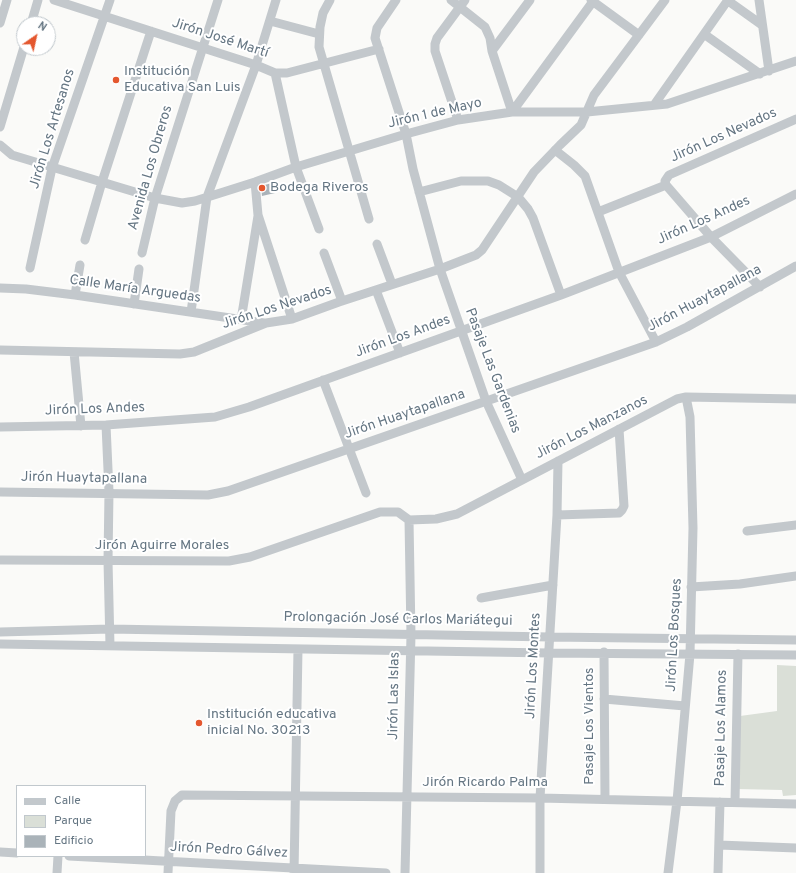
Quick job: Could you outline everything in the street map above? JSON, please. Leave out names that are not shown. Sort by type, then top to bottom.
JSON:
[{"type":"street","points":[[0,23],[7,0]]},
{"type":"street","points":[[33,16],[38,0]]},
{"type":"street","name":"Jirón José Martí","points":[[54,0],[256,65],[275,73],[287,73],[379,49]]},
{"type":"street","name":"Jirón Los Artesanos","points":[[30,268],[52,168],[110,0]]},
{"type":"street","name":"Avenida Los Obreros","points":[[142,253],[155,198],[218,0]]},
{"type":"street","points":[[191,312],[206,197],[256,65],[276,0]]},
{"type":"street","points":[[330,0],[320,27],[319,48],[370,219]]},
{"type":"street","name":"Pasaje Las Gardenias","points":[[396,0],[377,28],[375,38],[406,134],[419,192],[440,269],[486,401],[522,480]]},
{"type":"street","points":[[451,0],[463,3],[485,27],[490,38],[492,51],[512,112]]},
{"type":"street","points":[[492,51],[530,0]]},
{"type":"street","points":[[512,112],[592,0],[639,34]]},
{"type":"street","name":"Jirón Los Nevados","points":[[0,350],[180,354],[194,352],[266,323],[292,319],[440,269],[476,255],[482,250],[534,172],[581,125],[594,95],[665,0]]},
{"type":"street","points":[[654,105],[728,0],[762,25]]},
{"type":"street","points":[[760,0],[769,71]]},
{"type":"street","points":[[458,120],[435,51],[435,44],[437,38],[463,3]]},
{"type":"street","points":[[270,20],[319,34]]},
{"type":"street","points":[[86,240],[102,182],[151,31]]},
{"type":"street","points":[[704,34],[760,74]]},
{"type":"street","points":[[0,127],[21,56]]},
{"type":"street","name":"Jirón 1 de Mayo","points":[[0,145],[12,155],[52,168],[155,198],[182,203],[255,182],[296,167],[349,151],[458,120],[512,112],[587,112],[667,104],[796,61]]},
{"type":"street","points":[[275,73],[296,167],[319,229]]},
{"type":"street","name":"Jirón Los Nevados","points":[[598,212],[665,183],[669,175],[796,119]]},
{"type":"street","points":[[555,150],[585,176],[619,272],[656,342]]},
{"type":"street","points":[[419,192],[461,181],[488,181],[499,185],[518,197],[533,218],[561,295]]},
{"type":"street","points":[[255,182],[258,215],[292,319]]},
{"type":"street","points":[[665,183],[711,237],[760,287]]},
{"type":"street","name":"Jirón Los Andes","points":[[0,427],[106,425],[216,417],[249,407],[561,295],[711,237],[796,194]]},
{"type":"street","points":[[242,314],[258,215]]},
{"type":"street","points":[[377,244],[392,284]]},
{"type":"street","points":[[324,252],[342,301]]},
{"type":"street","points":[[75,296],[80,265]]},
{"type":"street","name":"Jirón Huaytapallana","points":[[0,492],[109,492],[208,495],[228,491],[656,342],[687,328],[796,266]]},
{"type":"street","points":[[134,304],[139,269]]},
{"type":"street","name":"Calle María Arguedas","points":[[0,288],[26,289],[266,323]]},
{"type":"street","points":[[376,290],[400,353]]},
{"type":"street","points":[[74,352],[81,426]]},
{"type":"street","points":[[323,380],[366,493]]},
{"type":"street","name":"Jirón Los Manzanos","points":[[409,520],[436,519],[457,514],[619,429],[686,397],[796,398]]},
{"type":"street","name":"Jirón Los Bosques","points":[[668,873],[677,801],[690,654],[693,528],[690,417],[686,397]]},
{"type":"street","points":[[106,425],[109,492],[108,561],[110,646]]},
{"type":"street","points":[[557,515],[619,513],[622,510],[624,506],[619,429]]},
{"type":"street","name":"Jirón Los Montes","points":[[540,873],[540,798],[557,515],[558,461]]},
{"type":"street","name":"Jirón Aguirre Morales","points":[[0,560],[229,561],[250,557],[380,512],[398,512],[409,520]]},
{"type":"street","name":"Jirón Las Islas","points":[[405,873],[411,635],[409,520]]},
{"type":"street","points":[[747,531],[796,525]]},
{"type":"street","points":[[691,587],[740,584],[796,576]]},
{"type":"street","points":[[480,598],[553,585]]},
{"type":"street","name":"Prolongación José Carlos Mariátegui","points":[[0,632],[110,629],[796,640]]},
{"type":"street","points":[[0,644],[549,653],[604,652],[796,655]]},
{"type":"street","points":[[294,871],[298,649]]},
{"type":"street","name":"Pasaje Los Vientos","points":[[604,652],[605,798]]},
{"type":"street","name":"Pasaje Los Alamos","points":[[735,802],[738,654]]},
{"type":"street","points":[[604,699],[685,706]]},
{"type":"street","name":"Jirón Ricardo Palma","points":[[169,862],[171,811],[175,801],[182,795],[605,798],[796,804]]},
{"type":"street","points":[[718,873],[720,802]]},
{"type":"street","points":[[719,845],[796,848]]},
{"type":"street","points":[[0,852],[16,853]]},
{"type":"street","points":[[57,873],[58,857]]},
{"type":"street","name":"Jirón Pedro Gálvez","points":[[86,857],[294,871],[386,873]]},
{"type":"street","points":[[168,873],[169,862]]},
{"type":"green space","points":[[777,665],[796,666],[796,795],[783,796],[782,790],[737,789],[740,716],[777,711]]},
{"type":"building","points":[[272,183],[275,193],[262,196],[261,186]]},
{"type":"place","name":"Institución Educativa San Luis","points":[[116,80]]},
{"type":"place","name":"Bodega Riveros","points":[[262,188]]},
{"type":"place","name":"Institución educativa inicial No. 30213","points":[[199,723]]}]
